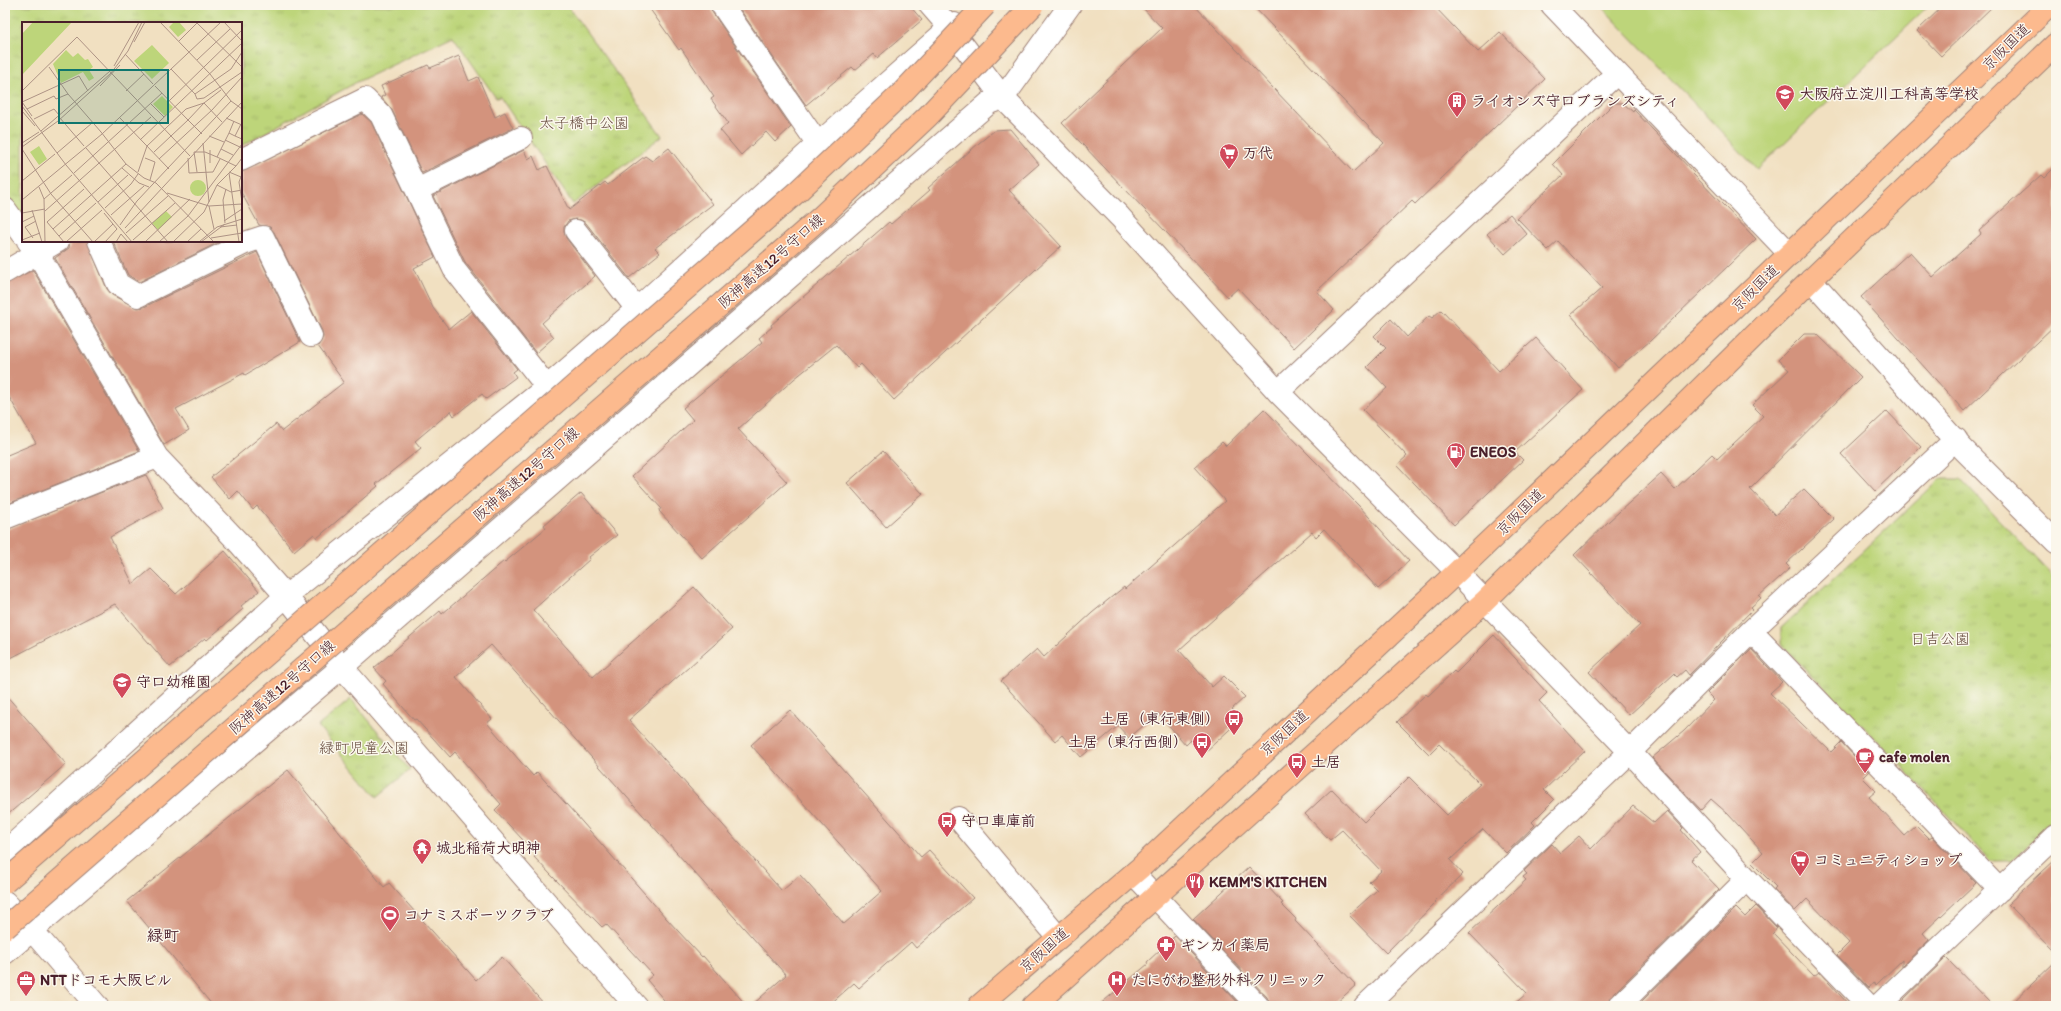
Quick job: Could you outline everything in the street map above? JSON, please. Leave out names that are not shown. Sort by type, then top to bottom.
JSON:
[{"type":"highway","points":[[5,882],[798,191],[901,94],[985,5]]},
{"type":"highway","name":"阪神高速12号守口線","points":[[5,928],[821,217],[928,116],[1033,5]]},
{"type":"highway","name":"京阪国道","points":[[979,1006],[1058,937],[1134,874],[1457,572],[2050,5]]},
{"type":"highway","points":[[1033,1006],[1484,602],[1811,280],[2056,44]]},
{"type":"street","points":[[722,5],[818,144]]},
{"type":"street","points":[[930,5],[951,29],[1003,98],[1120,216],[1278,392],[1457,572],[1484,602],[1630,752],[1747,879],[1869,1006]]},
{"type":"street","points":[[5,852],[286,596],[547,387],[637,309],[818,144],[951,29],[970,5]]},
{"type":"street","points":[[5,953],[31,929],[342,667],[989,104],[1003,98],[1070,5]]},
{"type":"street","points":[[1552,5],[1790,254]]},
{"type":"street","points":[[1278,392],[1617,73]]},
{"type":"street","points":[[242,160],[365,99],[381,115],[454,269],[547,387]]},
{"type":"street","points":[[417,190],[521,138]]},
{"type":"street","points":[[5,209],[22,233]]},
{"type":"street","points":[[576,231],[637,309]]},
{"type":"street","points":[[243,240],[263,236],[311,336]]},
{"type":"street","points":[[5,272],[33,247],[54,242]]},
{"type":"street","points":[[98,242],[118,284],[138,296],[239,242]]},
{"type":"street","points":[[33,247],[157,457],[239,543],[286,596],[342,667],[626,1003]]},
{"type":"street","points":[[1811,280],[1964,449],[2056,542]]},
{"type":"street","points":[[1365,1006],[1630,752],[1751,631],[1956,439]]},
{"type":"street","points":[[5,518],[157,457]]},
{"type":"street","points":[[1751,631],[2000,890]]},
{"type":"street","points":[[958,818],[1058,937]]},
{"type":"street","points":[[1878,1006],[2056,836]]},
{"type":"street","points":[[1134,874],[1258,1006]]},
{"type":"street","points":[[1619,1006],[1747,879]]},
{"type":"street","points":[[5,902],[31,929],[97,1006]]},
{"type":"green space","name":"太子橋中公園","points":[[5,5],[567,5],[662,136],[573,204],[500,97],[496,98],[453,36],[357,82],[242,145],[242,22],[22,22],[22,221],[5,196]]},
{"type":"green space","name":"大阪府立淀川工科高等学校","points":[[1600,5],[1929,5],[1757,169]]},
{"type":"green space","name":"日吉公園","points":[[1940,479],[1960,479],[2056,580],[2056,818],[2012,861],[1990,861],[1885,748],[1781,645],[1781,628]]},
{"type":"green space","name":"緑町児童公園","points":[[351,699],[410,770],[377,797],[318,726]]},
{"type":"building","points":[[647,5],[710,5],[712,12],[791,127],[775,142],[766,132],[741,155],[720,130],[728,123],[711,99],[714,97],[681,48],[679,50]]},
{"type":"building","points":[[737,5],[909,5],[922,20],[877,58],[874,54],[855,70],[852,67],[806,105]]},
{"type":"building","name":"万代","points":[[1140,5],[1194,5],[1353,172],[1384,143],[1252,5],[1433,5],[1478,52],[1500,32],[1545,79],[1415,204],[1412,201],[1317,291],[1334,310],[1294,348],[1238,288],[1228,297],[1062,123],[1162,28]]},
{"type":"building","points":[[1944,5],[1994,5],[1941,56],[1917,31]]},
{"type":"building","points":[[459,56],[469,81],[478,77],[495,117],[505,112],[513,128],[422,173],[392,110],[381,97],[385,95],[381,86],[428,65],[430,68]]},
{"type":"building","points":[[1614,103],[1623,103],[1633,112],[1634,110],[1756,239],[1650,341],[1618,368],[1571,315],[1602,288],[1558,241],[1548,250],[1517,218],[1563,175],[1553,164]]},
{"type":"building","points":[[362,114],[371,122],[435,257],[414,268],[433,308],[449,329],[471,311],[517,369],[513,372],[516,377],[486,399],[482,394],[454,416],[451,411],[415,441],[421,448],[376,484],[378,486],[317,538],[314,534],[294,551],[257,506],[253,510],[238,491],[230,499],[211,477],[276,424],[282,431],[344,382],[318,346],[323,337],[322,331],[274,232],[270,227],[259,225],[242,194],[242,172]]},
{"type":"building","points":[[1010,129],[1039,164],[1009,190],[1061,246],[894,400],[861,364],[857,368],[836,345],[794,379],[738,429],[787,482],[702,558],[659,511],[661,508],[632,476],[693,420],[683,408],[762,342],[759,338],[772,327],[771,325],[889,222],[891,224],[930,190],[928,188],[979,143],[995,130]]},
{"type":"building","points":[[669,148],[713,204],[655,248],[660,253],[629,278],[586,223],[575,219],[568,221],[564,227],[566,238],[595,276],[542,323],[554,337],[536,353],[465,262],[433,196],[524,150],[528,159],[533,156],[539,170],[547,166],[569,210],[605,182],[608,185],[645,156],[652,161]]},
{"type":"building","points":[[2056,166],[2056,324],[1964,411],[1861,297],[1910,252],[1933,277],[1981,234],[1979,231],[2041,175],[2044,178]]},
{"type":"building","points":[[1510,214],[1527,234],[1505,254],[1487,234]]},
{"type":"building","points":[[70,242],[87,242],[107,289],[112,295],[137,308],[144,307],[257,252],[300,342],[245,375],[244,373],[176,409],[189,430],[164,445],[55,258],[69,248]]},
{"type":"building","points":[[113,242],[219,242],[139,282],[128,275]]},
{"type":"building","points":[[33,270],[139,451],[5,505],[5,456],[36,443],[5,390],[5,284]]},
{"type":"building","points":[[1441,310],[1499,371],[1536,338],[1583,390],[1515,452],[1523,460],[1454,525],[1397,465],[1407,456],[1363,410],[1387,388],[1367,367],[1386,348],[1374,336],[1391,319],[1407,337],[1429,316],[1432,318]]},
{"type":"building","points":[[1804,334],[1817,334],[1861,377],[1750,489],[1775,515],[1804,489],[1834,519],[1786,564],[1790,568],[1759,596],[1761,598],[1751,607],[1753,609],[1689,675],[1685,670],[1677,677],[1674,674],[1629,715],[1589,672],[1640,625],[1574,555],[1661,474],[1675,489],[1712,454],[1717,459],[1763,416],[1752,405],[1789,370],[1778,360]]},
{"type":"building","points":[[1264,409],[1359,506],[1409,561],[1378,589],[1324,529],[1316,537],[1312,532],[1179,650],[1212,687],[1224,676],[1245,697],[1232,709],[1241,719],[1203,754],[1191,740],[1186,745],[1158,713],[1129,738],[1118,726],[1081,757],[1062,735],[1055,741],[1001,681],[1037,649],[1044,657],[1092,613],[1124,587],[1125,589],[1225,501],[1194,467],[1222,442],[1226,446]]},
{"type":"building","points":[[1887,411],[1921,447],[1875,491],[1841,454]]},
{"type":"building","points":[[883,451],[923,494],[886,527],[847,483]]},
{"type":"building","points":[[146,475],[163,508],[110,537],[133,584],[151,569],[176,594],[225,551],[259,591],[241,606],[243,609],[207,640],[205,638],[170,667],[115,604],[5,661],[5,530]]},
{"type":"building","points":[[581,493],[617,535],[589,557],[590,559],[533,610],[593,677],[694,587],[732,629],[629,720],[782,891],[800,875],[844,924],[882,891],[751,745],[790,710],[921,857],[929,850],[973,898],[916,948],[911,942],[859,988],[854,983],[828,1006],[751,1006],[786,975],[491,645],[456,677],[492,719],[487,723],[533,776],[537,772],[666,918],[702,957],[703,956],[747,1006],[669,1006],[647,980],[653,975],[606,924],[602,927],[534,857],[537,855],[495,810],[501,804],[455,752],[450,757],[416,719],[414,720],[383,684],[386,681],[374,668],[440,611],[442,614],[504,561],[505,562],[546,528],[544,525]]},
{"type":"building","points":[[1494,635],[1547,693],[1539,701],[1585,751],[1544,790],[1554,800],[1532,822],[1535,825],[1506,853],[1483,829],[1450,860],[1463,874],[1435,901],[1436,902],[1386,953],[1349,915],[1377,890],[1369,882],[1381,871],[1342,830],[1330,840],[1305,814],[1332,789],[1364,822],[1409,777],[1447,815],[1480,784],[1439,744],[1429,754],[1397,722],[1426,694],[1428,696],[1454,671],[1456,673]]},
{"type":"building","points":[[1751,649],[1782,682],[1770,693],[1831,752],[1841,742],[1869,772],[1863,778],[1876,791],[1869,797],[1905,836],[1916,826],[1929,839],[1932,837],[1976,883],[1923,933],[1929,940],[1902,966],[1902,960],[1876,985],[1873,983],[1869,988],[1837,955],[1849,943],[1807,899],[1795,911],[1774,889],[1776,887],[1752,863],[1763,852],[1728,814],[1711,799],[1701,810],[1652,758],[1684,731],[1714,700],[1707,693]]},
{"type":"building","points":[[5,694],[66,764],[5,817]]},
{"type":"building","points":[[288,770],[384,887],[389,883],[476,980],[502,957],[546,1006],[213,1006],[127,901]]},
{"type":"building","points":[[1633,806],[1654,823],[1667,811],[1683,828],[1681,830],[1700,852],[1691,860],[1719,889],[1610,997],[1607,1006],[1512,1006],[1527,993],[1469,933],[1526,880],[1523,877],[1527,874],[1524,871],[1552,844],[1560,853],[1579,836],[1591,849]]},
{"type":"building","points":[[2056,859],[2056,953],[2008,904]]},
{"type":"building","points":[[1249,867],[1283,903],[1281,904],[1296,919],[1295,921],[1356,985],[1333,1006],[1270,1006],[1267,997],[1193,919]]},
{"type":"building","points":[[1756,906],[1777,928],[1773,933],[1814,976],[1819,972],[1850,1006],[1637,1006],[1736,908],[1745,917]]},
{"type":"building","points":[[1175,936],[1241,1006],[1098,1006],[1148,964],[1147,962]]},
{"type":"building","points":[[1946,958],[1993,1006],[1900,1006],[1901,1002]]},
{"type":"building","points":[[2056,961],[2056,1006],[2009,1006]]},
{"type":"place","name":"大阪府立淀川工科高等学校","points":[[1785,111]]},
{"type":"place","name":"ライオンズ守口ブランズシティ","points":[[1457,118]]},
{"type":"place","name":"万代","points":[[1229,170]]},
{"type":"place","name":"ENEOS","points":[[1456,469]]},
{"type":"place","name":"守口幼稚園","points":[[122,699]]},
{"type":"place","name":"土居（東行東側）","points":[[1234,736]]},
{"type":"place","name":"土居（東行西側）","points":[[1202,759]]},
{"type":"place","name":"cafe molen","points":[[1865,774]]},
{"type":"place","name":"土居","points":[[1297,779]]},
{"type":"place","name":"守口車庫前","points":[[947,838]]},
{"type":"place","name":"城北稲荷大明神","points":[[422,865]]},
{"type":"place","name":"コミュニティショップ","points":[[1800,877]]},
{"type":"place","name":"KEMM'S KITCHEN","points":[[1195,899]]},
{"type":"place","name":"コナミスポーツクラブ","points":[[390,932]]},
{"type":"place","name":"ギンカイ薬局","points":[[1166,962]]},
{"type":"place","name":"NTTドコモ大阪ビル","points":[[26,997]]},
{"type":"place","name":"たにがわ整形外科クリニック","points":[[1117,997]]},
{"type":"district","name":"緑町","points":[[163,935]]}]
